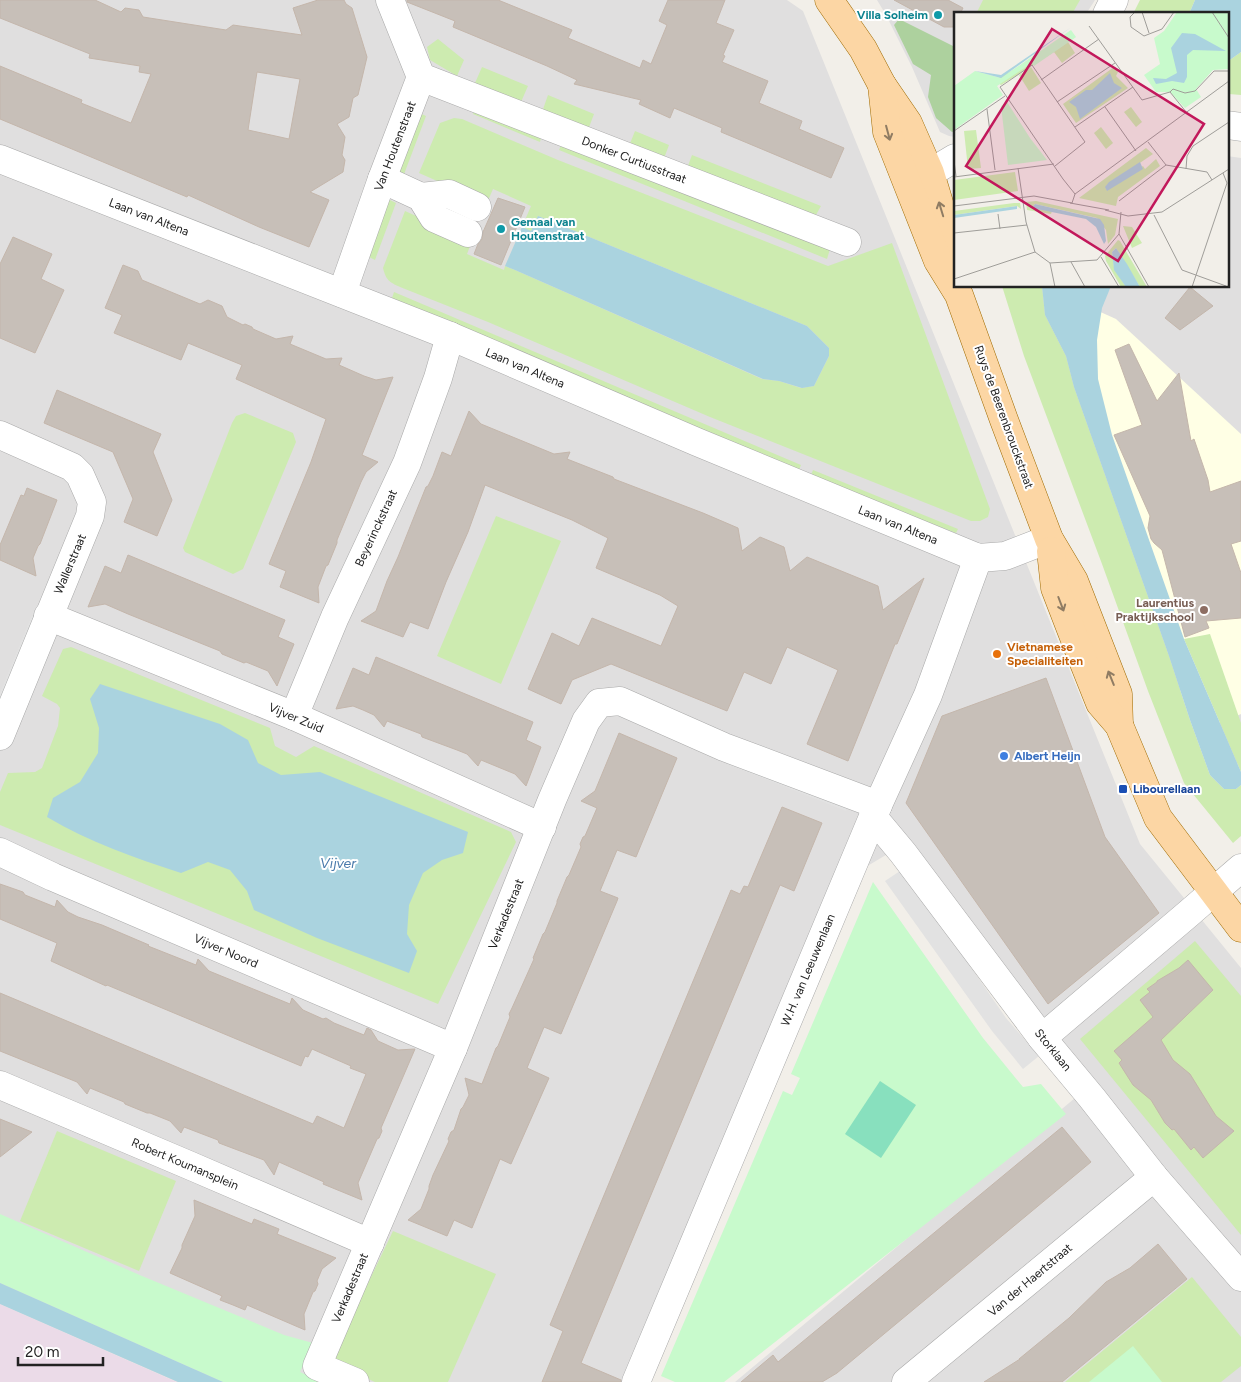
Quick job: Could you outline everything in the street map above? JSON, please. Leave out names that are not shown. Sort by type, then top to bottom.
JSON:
[{"type":"main road","name":"Ruys de Beerenbrouckstraat","points":[[829,0],[863,49],[882,84],[908,123],[938,261],[954,284]]},
{"type":"main road","name":"Ruys de Beerenbrouckstraat","points":[[919,178],[954,254]]},
{"type":"main road","name":"Ruys de Beerenbrouckstraat","points":[[959,291],[1004,420],[1049,539],[1055,588],[1100,703],[1119,725],[1158,818],[1241,928]]},
{"type":"street","points":[[390,0],[421,77]]},
{"type":"street","points":[[1108,12],[1114,0]]},
{"type":"street","name":"Van Houtenstraat","points":[[342,293],[382,179],[421,77]]},
{"type":"street","name":"Donker Curtiusstraat","points":[[421,77],[847,242]]},
{"type":"street","points":[[1228,125],[1241,127]]},
{"type":"street","name":"Laan van Altena","points":[[0,159],[450,336],[681,435],[978,558],[1005,556],[1049,539]]},
{"type":"street","points":[[919,178],[954,159]]},
{"type":"street","points":[[382,179],[421,196],[449,194],[477,207]]},
{"type":"street","points":[[421,196],[434,218],[468,233]]},
{"type":"street","name":"Beyerinckstraat","points":[[294,716],[335,617],[406,463],[438,378],[450,336]]},
{"type":"street","name":"Wallerstraat","points":[[0,435],[72,466],[80,475],[92,502],[90,516],[0,736]]},
{"type":"street","name":"W.H. van Leeuwenlaan","points":[[636,1382],[876,811],[902,782],[928,695],[978,558]]},
{"type":"street","name":"Vijver Zuid","points":[[48,616],[294,716],[542,826]]},
{"type":"street","name":"Verkadestraat","points":[[355,1382],[317,1366],[453,1048],[586,721],[599,703],[620,701],[876,811]]},
{"type":"street","name":"Storklaan","points":[[876,811],[903,853],[1042,1038],[1154,1177],[1241,1277]]},
{"type":"street","name":"Vijver Noord","points":[[0,852],[53,877],[453,1048]]},
{"type":"street","points":[[1042,1038],[1241,868]]},
{"type":"street","name":"Robert Koumansplein","points":[[0,1085],[370,1243]]},
{"type":"street","name":"Van der Haertstraat","points":[[906,1382],[1154,1177]]},
{"type":"shaded area","points":[[0,0],[787,0],[803,11],[1140,844],[1241,968],[1241,1382],[735,1382],[1087,1088],[901,846],[854,874],[643,1382],[177,1382],[0,1304]]},
{"type":"shaded area","points":[[877,0],[1095,0],[1087,12],[954,12],[954,137],[940,132],[912,67]]},
{"type":"shaded area","points":[[1228,156],[1241,158],[1241,768],[1163,668],[1028,288],[1228,288]]},
{"type":"shaded area","name":"Laurentius Praktijkschool","points":[[1096,310],[1116,319],[1241,434],[1241,714],[1214,726],[1103,436],[1097,373]]},
{"type":"shaded area","points":[[35,608],[41,610],[0,713],[0,693]]},
{"type":"shaded area","points":[[730,758],[848,805],[846,811],[727,764]]},
{"type":"shaded area","points":[[903,869],[1006,1018],[1039,1056],[1023,1069],[992,1031],[885,881]]},
{"type":"shaded area","points":[[0,1304],[177,1382],[0,1382]]},
{"type":"green space","points":[[983,0],[1080,0],[1073,12],[977,12]]},
{"type":"green space","points":[[1140,0],[1195,0],[1190,12],[1134,12]]},
{"type":"green space","points":[[899,19],[954,46],[954,131],[952,132],[936,118],[928,97],[931,75],[913,64],[894,25]]},
{"type":"green space","points":[[438,39],[464,60],[457,76],[430,60],[427,47]]},
{"type":"green space","points":[[1241,52],[1241,95],[1229,94],[1228,98],[1228,61]]},
{"type":"green space","points":[[482,67],[528,86],[521,102],[475,83]]},
{"type":"green space","points":[[548,95],[594,114],[588,130],[542,112]]},
{"type":"green space","points":[[475,106],[542,134],[540,142],[473,114]]},
{"type":"green space","points":[[417,112],[426,116],[403,177],[395,173]]},
{"type":"green space","points":[[454,118],[462,119],[558,160],[828,266],[892,243],[990,509],[988,517],[980,521],[971,521],[710,417],[391,282],[385,275],[383,268],[405,211],[472,241],[467,254],[504,270],[505,266],[515,270],[762,379],[779,381],[801,388],[814,386],[829,356],[829,348],[807,326],[538,216],[531,232],[522,227],[531,206],[493,189],[487,203],[419,173],[440,123]]},
{"type":"green space","points":[[635,131],[669,145],[663,161],[629,146]]},
{"type":"green space","points":[[562,143],[830,249],[827,259],[559,150]]},
{"type":"green space","points":[[692,155],[821,206],[812,222],[686,171]]},
{"type":"green space","points":[[388,199],[396,203],[375,260],[367,256]]},
{"type":"green space","points":[[1003,288],[1042,288],[1045,315],[1066,356],[1074,387],[1210,775],[1224,789],[1236,789],[1241,785],[1241,836],[1233,843],[1184,783],[1024,356]]},
{"type":"green space","points":[[394,292],[801,465],[799,470],[392,298]]},
{"type":"green space","points":[[245,413],[293,433],[296,442],[243,569],[233,574],[185,552],[183,548],[232,423],[236,416]]},
{"type":"green space","points":[[813,470],[958,529],[956,533],[883,505],[811,475]]},
{"type":"green space","points":[[496,516],[561,541],[501,684],[437,656]]},
{"type":"green space","points":[[1210,634],[1241,723],[1241,772],[1184,639]]},
{"type":"green space","name":"Vijver","points":[[71,647],[270,728],[275,746],[296,757],[314,746],[511,832],[516,842],[438,1004],[0,825],[0,792],[8,773],[35,772],[42,768],[58,726],[60,708],[57,704],[42,696],[63,649]]},
{"type":"green space","points":[[873,882],[983,1038],[1023,1087],[1041,1084],[1066,1114],[724,1382],[675,1382],[661,1376],[783,1091],[792,1095],[800,1078],[791,1074]]},
{"type":"green space","points":[[1195,941],[1241,996],[1241,1235],[1080,1039]]},
{"type":"green space","points":[[880,1081],[916,1105],[881,1158],[845,1134]]},
{"type":"green space","points":[[57,1131],[176,1181],[139,1271],[20,1221]]},
{"type":"green space","points":[[0,1214],[284,1335],[313,1343],[300,1372],[321,1382],[223,1382],[0,1283]]},
{"type":"green space","points":[[393,1231],[496,1274],[448,1382],[375,1382],[330,1362]]},
{"type":"green space","points":[[1192,1277],[1241,1337],[1241,1366],[1221,1382],[1065,1382]]},
{"type":"green space","points":[[1133,1346],[1162,1382],[1089,1382]]},
{"type":"water","points":[[1195,0],[1241,0],[1241,52],[1228,61],[1228,12],[1190,12]]},
{"type":"water","points":[[538,216],[807,326],[829,348],[829,356],[814,386],[802,388],[779,381],[763,379],[505,266],[522,227],[531,231]]},
{"type":"water","points":[[1042,288],[1110,288],[1102,308],[1097,340],[1098,379],[1112,435],[1184,639],[1241,772],[1241,785],[1236,789],[1224,789],[1210,775],[1074,387],[1066,356],[1045,315]]},
{"type":"water","name":"Vijver","points":[[100,684],[220,724],[248,740],[258,763],[281,775],[320,772],[468,832],[463,853],[442,860],[423,873],[409,905],[407,934],[417,951],[409,973],[317,938],[254,910],[247,891],[230,870],[208,862],[181,873],[96,842],[47,817],[53,798],[80,782],[98,753],[99,728],[90,699]]},
{"type":"water","points":[[0,1283],[223,1382],[178,1382],[0,1304]]},
{"type":"building","points":[[0,0],[95,0],[121,12],[125,8],[139,10],[143,17],[226,30],[233,25],[302,35],[293,8],[318,0],[344,0],[352,8],[367,57],[358,95],[353,98],[349,117],[337,124],[345,137],[342,155],[345,160],[343,172],[310,192],[329,200],[309,247],[188,195],[187,197],[0,119],[0,66],[82,100],[81,103],[131,123],[151,74],[139,72],[140,66],[89,58],[90,54],[0,18]],"holes":[[[257,72],[300,79],[289,139],[248,130]]]},
{"type":"building","points":[[407,0],[498,0],[572,30],[568,38],[640,68],[643,60],[651,64],[667,25],[659,21],[668,0],[725,0],[716,23],[734,30],[723,55],[725,56],[722,62],[768,81],[759,103],[802,121],[799,129],[844,148],[831,178],[721,132],[722,128],[674,108],[670,118],[639,104],[641,100],[574,84],[577,80],[453,27],[455,21],[407,2]]},
{"type":"building","name":"Villa Solheim","points":[[894,0],[948,0],[963,8],[961,12],[954,12],[953,27],[944,27]]},
{"type":"building","name":"Gemaal van Houtenstraat","points":[[498,198],[525,207],[501,265],[474,254]]},
{"type":"building","points":[[13,237],[52,254],[41,279],[64,290],[35,353],[0,338],[0,264]]},
{"type":"building","points":[[123,265],[138,271],[142,280],[200,304],[208,300],[222,306],[227,317],[243,325],[245,324],[276,339],[293,336],[290,344],[326,359],[342,358],[339,365],[364,376],[376,380],[393,377],[362,455],[378,462],[366,472],[361,482],[318,587],[319,603],[280,587],[286,571],[269,564],[311,462],[326,419],[236,379],[242,365],[188,343],[181,360],[114,333],[122,315],[105,308]]},
{"type":"building","points":[[1189,288],[1213,306],[1180,330],[1165,318]]},
{"type":"building","points":[[1129,344],[1157,401],[1179,373],[1191,441],[1194,439],[1208,480],[1210,492],[1241,481],[1241,541],[1231,544],[1241,573],[1241,618],[1206,621],[1209,628],[1185,637],[1162,550],[1151,539],[1148,528],[1150,516],[1114,435],[1142,425],[1115,350]]},
{"type":"building","points":[[57,390],[161,434],[153,452],[172,500],[157,536],[124,522],[133,499],[113,452],[44,423]]},
{"type":"building","points":[[469,411],[481,424],[554,454],[570,452],[567,459],[738,528],[742,551],[760,537],[784,547],[790,571],[807,557],[878,586],[883,610],[924,578],[848,761],[807,744],[838,670],[787,647],[771,684],[744,672],[727,711],[611,664],[572,680],[561,704],[528,689],[552,633],[579,646],[592,618],[661,646],[678,606],[660,595],[596,568],[608,538],[572,520],[485,485],[428,629],[410,622],[403,637],[361,621],[376,611],[442,452],[451,456]]},
{"type":"building","points":[[27,488],[57,500],[33,558],[36,576],[0,560],[0,545],[21,495],[24,496]]},
{"type":"building","points":[[128,555],[285,620],[278,637],[294,644],[277,686],[268,671],[222,654],[220,651],[105,604],[88,607],[105,566],[121,573]]},
{"type":"building","points":[[376,657],[533,722],[526,740],[541,747],[526,786],[515,774],[481,760],[478,766],[467,754],[422,737],[421,734],[387,721],[384,727],[374,715],[363,710],[353,706],[336,709],[353,668],[369,675]]},
{"type":"building","points":[[1046,678],[1105,837],[1159,913],[1048,1004],[906,803],[942,716]]},
{"type":"building","points":[[619,733],[677,758],[636,857],[617,850],[600,891],[618,898],[561,1034],[544,1027],[527,1068],[549,1078],[511,1164],[500,1159],[472,1228],[454,1220],[447,1236],[408,1220],[421,1209],[433,1175],[449,1141],[448,1139],[454,1130],[461,1109],[469,1095],[465,1078],[482,1084],[510,1017],[509,1014],[597,808],[581,801],[595,791]]},
{"type":"building","points":[[782,807],[822,823],[794,891],[780,885],[581,1363],[621,1380],[621,1382],[542,1382],[563,1331],[550,1325],[731,890],[740,894],[744,886],[748,887]]},
{"type":"building","points":[[0,884],[55,907],[57,900],[68,912],[78,917],[102,925],[196,965],[198,959],[209,971],[290,1004],[292,998],[303,1010],[323,1019],[326,1018],[364,1035],[367,1028],[371,1030],[378,1041],[398,1050],[415,1049],[381,1128],[382,1131],[358,1183],[362,1200],[323,1184],[324,1182],[279,1162],[274,1175],[264,1160],[184,1127],[181,1133],[170,1121],[90,1088],[87,1094],[77,1082],[0,1051],[0,993],[313,1124],[317,1116],[344,1128],[366,1074],[312,1049],[308,1057],[305,1056],[301,1066],[106,986],[51,961],[57,943],[0,919]]},
{"type":"building","points":[[1188,960],[1213,990],[1161,1040],[1173,1060],[1190,1074],[1216,1116],[1234,1131],[1203,1158],[1194,1147],[1191,1150],[1174,1129],[1172,1130],[1165,1123],[1151,1100],[1133,1085],[1119,1063],[1122,1060],[1114,1051],[1153,1017],[1140,1000],[1150,992],[1147,989]]},
{"type":"building","points":[[0,1119],[32,1132],[0,1157]]},
{"type":"building","points":[[1062,1127],[1091,1162],[837,1373],[822,1382],[741,1382],[773,1355],[778,1362]]},
{"type":"building","points":[[194,1200],[252,1224],[254,1219],[279,1229],[277,1234],[336,1258],[322,1269],[317,1281],[318,1284],[304,1314],[305,1330],[247,1305],[245,1310],[220,1300],[222,1296],[170,1273],[195,1216]]},
{"type":"building","points":[[1158,1244],[1187,1279],[1062,1382],[984,1382],[1020,1359],[1069,1318],[1106,1282],[1130,1268]]},
{"type":"place","name":"Villa Solheim","points":[[938,15]]},
{"type":"place","name":"Gemaal van Houtenstraat","points":[[501,229]]},
{"type":"place","name":"Laurentius Praktijkschool","points":[[1204,610]]},
{"type":"place","name":"Vietnamese Specialiteiten","points":[[997,654]]},
{"type":"place","name":"Albert Heijn","points":[[1004,756]]},
{"type":"place","name":"Libourellaan","points":[[1123,789]]}]
